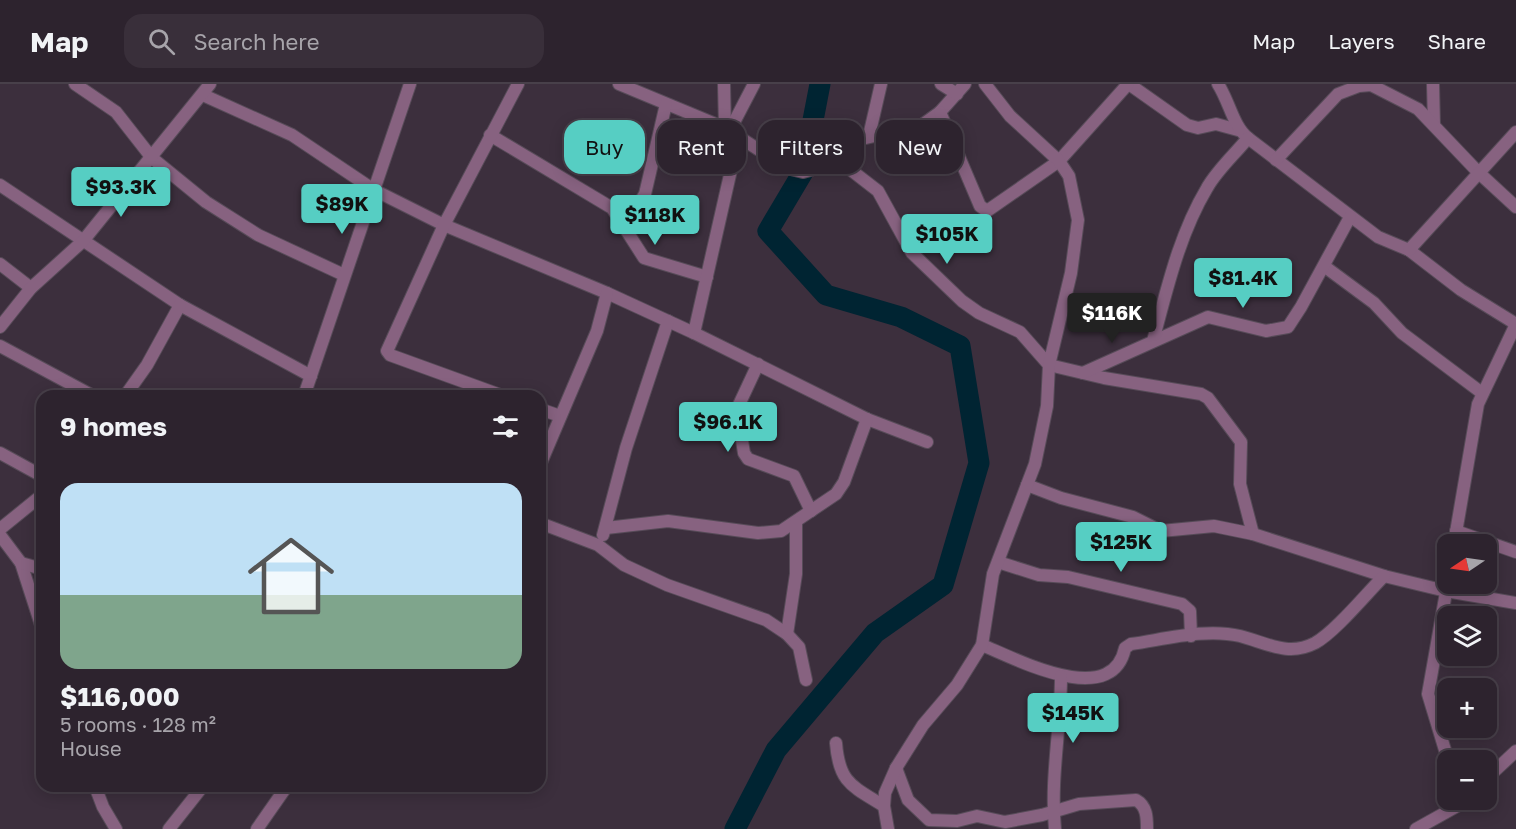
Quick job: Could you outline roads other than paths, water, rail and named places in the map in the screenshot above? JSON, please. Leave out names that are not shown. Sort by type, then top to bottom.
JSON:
[{"type":"street","points":[[75,84],[116,112],[152,158],[206,202],[258,235],[344,275]]},
{"type":"street","points":[[0,327],[31,288],[82,241],[152,158],[210,84]]},
{"type":"street","points":[[487,390],[390,355],[387,351],[444,225],[518,84]]},
{"type":"street","points":[[619,84],[705,120]]},
{"type":"street","points":[[724,84],[724,110],[727,120]]},
{"type":"street","points":[[737,120],[753,84]]},
{"type":"street","points":[[869,136],[880,84]]},
{"type":"street","points":[[941,84],[957,94]]},
{"type":"street","points":[[864,138],[911,130],[922,125],[940,112],[965,84]]},
{"type":"street","points":[[888,829],[884,806],[885,793],[896,768],[924,725],[957,685],[982,645],[989,589],[1027,485],[1047,406],[1049,365],[1071,273],[1078,220],[1069,176],[1059,161],[1010,116],[985,84]]},
{"type":"street","points":[[940,112],[983,210],[994,208],[1059,161],[1128,84],[1187,125],[1198,128],[1216,124],[1238,130],[1378,237],[1409,250],[1461,290],[1516,324],[1482,393],[1456,534]]},
{"type":"street","points":[[1218,84],[1230,104],[1238,130]]},
{"type":"street","points":[[1433,84],[1434,125]]},
{"type":"street","points":[[306,390],[407,85]]},
{"type":"street","points":[[1276,160],[1331,100],[1359,86],[1371,85],[1418,109],[1478,172],[1516,207]]},
{"type":"street","points":[[202,95],[292,135],[374,190],[444,225],[606,293],[694,333],[867,419],[927,442]]},
{"type":"street","points":[[724,110],[748,99]]},
{"type":"street","points":[[612,208],[631,211],[637,207],[645,194],[666,104]]},
{"type":"street","points":[[1409,250],[1516,132]]},
{"type":"street","points":[[490,135],[612,208],[629,230],[644,258],[706,278]]},
{"type":"street","points":[[1153,341],[1176,258],[1198,205],[1208,186],[1248,138]]},
{"type":"street","points":[[694,333],[724,174]]},
{"type":"street","points":[[856,174],[878,191],[912,253],[962,301],[979,313],[1020,332],[1049,365],[1082,374],[1201,394],[1208,398],[1241,442],[1240,484],[1253,534]]},
{"type":"street","points":[[0,185],[180,305],[311,376]]},
{"type":"street","points":[[1082,374],[1208,317],[1266,331],[1287,327],[1297,315],[1350,217]]},
{"type":"street","points":[[0,264],[31,288]]},
{"type":"street","points":[[1324,266],[1374,303],[1402,333],[1482,393]]},
{"type":"street","points":[[546,451],[597,331],[606,293]]},
{"type":"street","points":[[129,390],[147,365],[180,305]]},
{"type":"street","points":[[598,546],[606,528],[626,448],[668,321]]},
{"type":"street","points":[[0,346],[82,390]]},
{"type":"street","points":[[758,364],[737,409],[744,453],[748,459],[794,476],[811,512]]},
{"type":"street","points":[[546,411],[560,417]]},
{"type":"street","points":[[606,528],[668,521],[774,533],[796,522],[836,494],[844,482],[867,419]]},
{"type":"street","points":[[0,453],[36,473]]},
{"type":"street","points":[[1027,485],[1061,498],[1133,517],[1161,531],[1214,526],[1253,534],[1384,576],[1437,584]]},
{"type":"street","points":[[0,529],[36,500]]},
{"type":"street","points":[[787,634],[796,574],[796,522]]},
{"type":"street","points":[[546,525],[598,546],[624,565],[667,585],[741,609],[787,634],[799,648],[806,680]]},
{"type":"street","points":[[1456,531],[1516,552]]},
{"type":"street","points":[[0,536],[21,563],[36,609]]},
{"type":"street","points":[[998,562],[1039,575],[1068,577],[1182,604],[1190,611],[1191,636]]},
{"type":"street","points":[[21,563],[36,567]]},
{"type":"street","points":[[982,645],[1061,676],[1084,679],[1103,674],[1116,667],[1122,660],[1125,648],[1131,644],[1216,632],[1239,636],[1279,649],[1298,649],[1328,635],[1384,576]]},
{"type":"street","points":[[1445,750],[1428,694],[1446,594]]},
{"type":"street","points":[[1492,594],[1515,598]]},
{"type":"street","points":[[1055,829],[1054,761],[1060,725],[1061,676]]},
{"type":"street","points":[[836,743],[839,768],[843,776],[859,790],[884,806]]},
{"type":"street","points":[[1497,769],[1516,751]]},
{"type":"street","points":[[896,768],[908,800],[929,820],[957,821],[977,816],[1005,822],[1054,812],[1079,804],[1136,800],[1142,803],[1145,810],[1147,829]]},
{"type":"street","points":[[97,792],[116,829]]},
{"type":"street","points":[[169,829],[198,792]]},
{"type":"street","points":[[257,829],[283,792]]},
{"type":"street","points":[[1416,829],[1447,810]]},
{"type":"waterway","points":[[735,829],[776,750],[875,633],[943,585],[979,463],[960,346],[901,317],[826,295],[768,231],[803,172],[820,84]]}]
